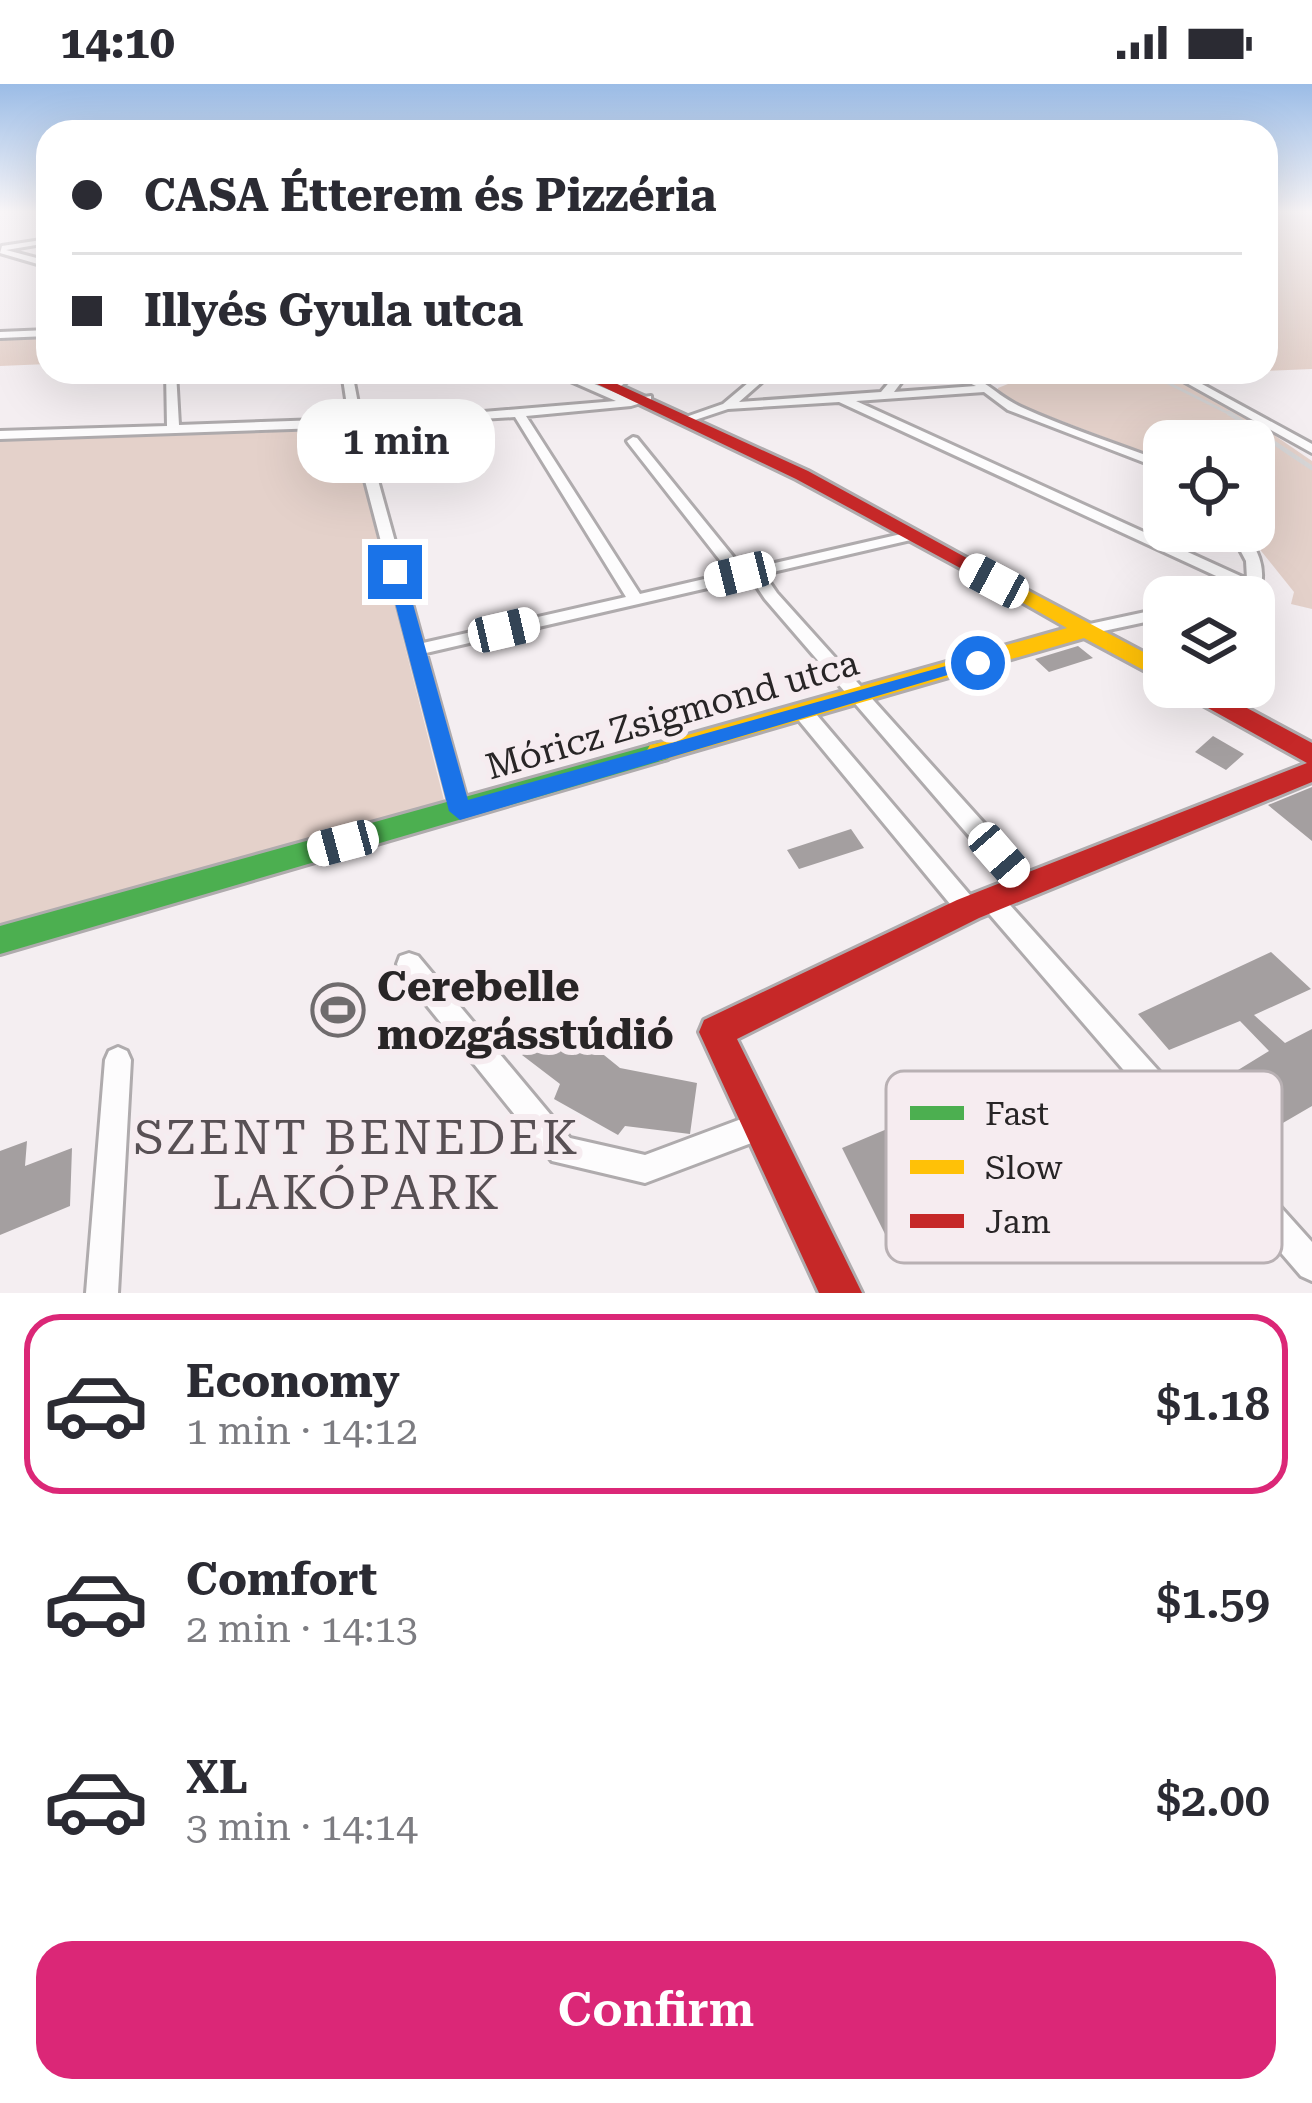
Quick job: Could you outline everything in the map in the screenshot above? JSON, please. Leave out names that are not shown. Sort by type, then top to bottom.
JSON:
[{"type":"street","points":[[0,334],[36,333]]},
{"type":"street","points":[[171,384],[173,430]]},
{"type":"street","points":[[349,384],[460,811]]},
{"type":"street","points":[[727,406],[754,384]]},
{"type":"street","points":[[885,395],[894,384]]},
{"type":"street","points":[[975,384],[1012,408],[1143,458]]},
{"type":"street","points":[[1194,384],[1312,449]]},
{"type":"street","points":[[689,418],[727,406],[985,389]]},
{"type":"street","points":[[0,435],[520,415],[632,390],[1143,662]]},
{"type":"street","points":[[840,398],[1229,576]]},
{"type":"street","points":[[520,415],[635,599]]},
{"type":"street","points":[[633,441],[1027,887]]},
{"type":"street","points":[[416,650],[910,536]]},
{"type":"street","points":[[1085,630],[1143,618]]},
{"type":"street","name":"Móricz Zsigmond utca","points":[[0,940],[1085,630]]},
{"type":"street","points":[[1227,708],[1312,755]]},
{"type":"street","points":[[803,712],[1133,1071]]},
{"type":"street","points":[[841,1293],[716,1032],[980,906],[1312,771]]},
{"type":"street","points":[[409,964],[562,1151],[645,1169],[760,1126]]},
{"type":"street","points":[[102,1293],[118,1060]]},
{"type":"street","points":[[1282,1233],[1312,1265]]},
{"type":"shaded area","points":[[1278,268],[1312,268],[1312,369],[1278,370]]},
{"type":"shaded area","points":[[36,334],[36,364],[0,366],[0,335]]},
{"type":"shaded area","points":[[1008,384],[1199,384],[1252,420],[1143,420],[1143,452],[999,397],[998,388]]},
{"type":"shaded area","points":[[350,430],[445,804],[0,938],[0,439]]},
{"type":"shaded area","points":[[1275,436],[1312,461],[1312,609],[1291,604],[1294,592],[1262,552],[1275,552]]},
{"type":"building","points":[[1078,646],[1093,658],[1049,672],[1035,659]]},
{"type":"building","points":[[1213,736],[1244,754],[1226,770],[1195,752]]},
{"type":"building","points":[[1312,787],[1312,841],[1268,805]]},
{"type":"building","points":[[851,829],[864,848],[799,869],[787,850]]},
{"type":"building","points":[[1271,952],[1311,989],[1254,1015],[1285,1043],[1312,1029],[1312,1106],[1282,1124],[1282,1071],[1236,1071],[1269,1051],[1240,1021],[1169,1050],[1138,1014]]},
{"type":"building","points":[[562,1021],[620,1068],[697,1083],[690,1134],[625,1126],[618,1135],[554,1099],[560,1084],[522,1055]]},
{"type":"building","points":[[886,1129],[886,1236],[842,1148]]},
{"type":"building","points":[[27,1141],[25,1166],[72,1148],[70,1206],[0,1235],[0,1151]]},
{"type":"railway","points":[[1170,384],[1232,415]]},
{"type":"railway","points":[[1232,415],[1312,468]]},
{"type":"traffic: fast","points":[[0,940],[659,752]]},
{"type":"traffic: slow","points":[[1006,585],[1143,661]]},
{"type":"traffic: slow","points":[[659,752],[1085,630]]},
{"type":"traffic: jam","points":[[605,384],[802,475],[1006,585]]},
{"type":"traffic: jam","points":[[1227,708],[1312,755]]},
{"type":"traffic: jam","points":[[841,1293],[716,1032],[968,909],[1312,771]]},
{"type":"place","name":"Cerebelle mozgásstúdió","points":[[338,1010]]},
{"type":"district","name":"SZENT BENEDEK LAKÓPARK","points":[[357,1164]]},
{"type":"route","points":[[395,572],[460,811],[978,663]]}]
